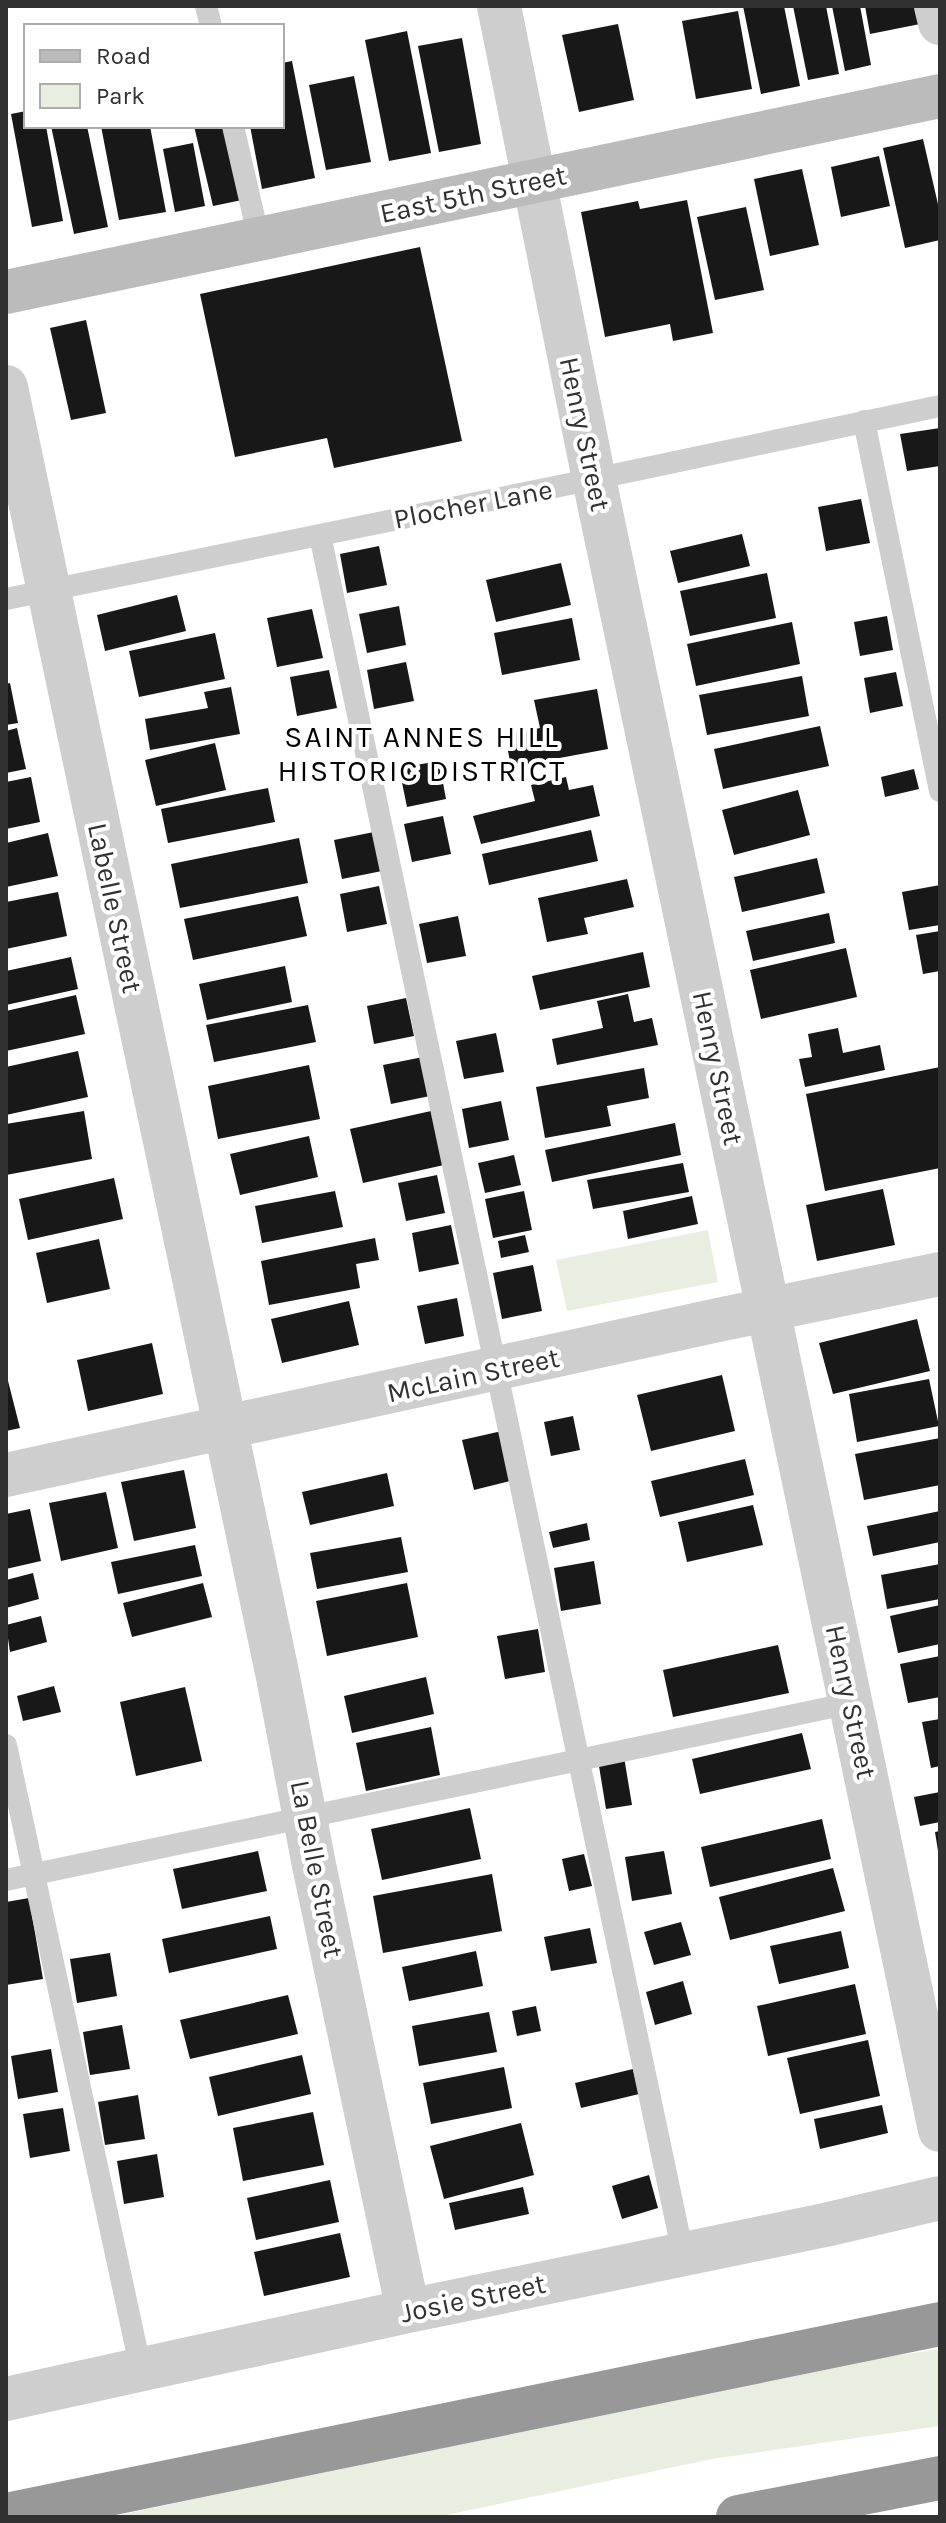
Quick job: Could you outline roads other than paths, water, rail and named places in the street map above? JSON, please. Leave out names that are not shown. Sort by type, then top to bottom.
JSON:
[{"type":"highway","points":[[6,2515],[940,2324]]},
{"type":"highway","points":[[738,2517],[940,2478]]},
{"type":"main road","name":"East 5th Street","points":[[6,292],[940,96]]},
{"type":"street","name":"Henry Street","points":[[499,6],[594,479],[940,2130]]},
{"type":"street","points":[[936,6],[940,23]]},
{"type":"street","name":"Labelle Street","points":[[6,387],[225,1428]]},
{"type":"street","name":"McLain Street","points":[[6,1475],[940,1274]]},
{"type":"street","name":"La Belle Street","points":[[225,1428],[408,2311]]},
{"type":"street","name":"Josie Street","points":[[6,2399],[940,2198]]},
{"type":"lane","points":[[233,128],[259,239]]},
{"type":"lane","name":"Plocher Lane","points":[[6,599],[940,406]]},
{"type":"lane","points":[[864,421],[940,791]]},
{"type":"lane","points":[[320,535],[683,2254]]},
{"type":"lane","points":[[6,1880],[851,1703]]},
{"type":"lane","points":[[6,1745],[141,2370]]},
{"type":"district","name":"SAINT ANNES HILL HISTORIC DISTRICT","points":[[422,754]]}]
